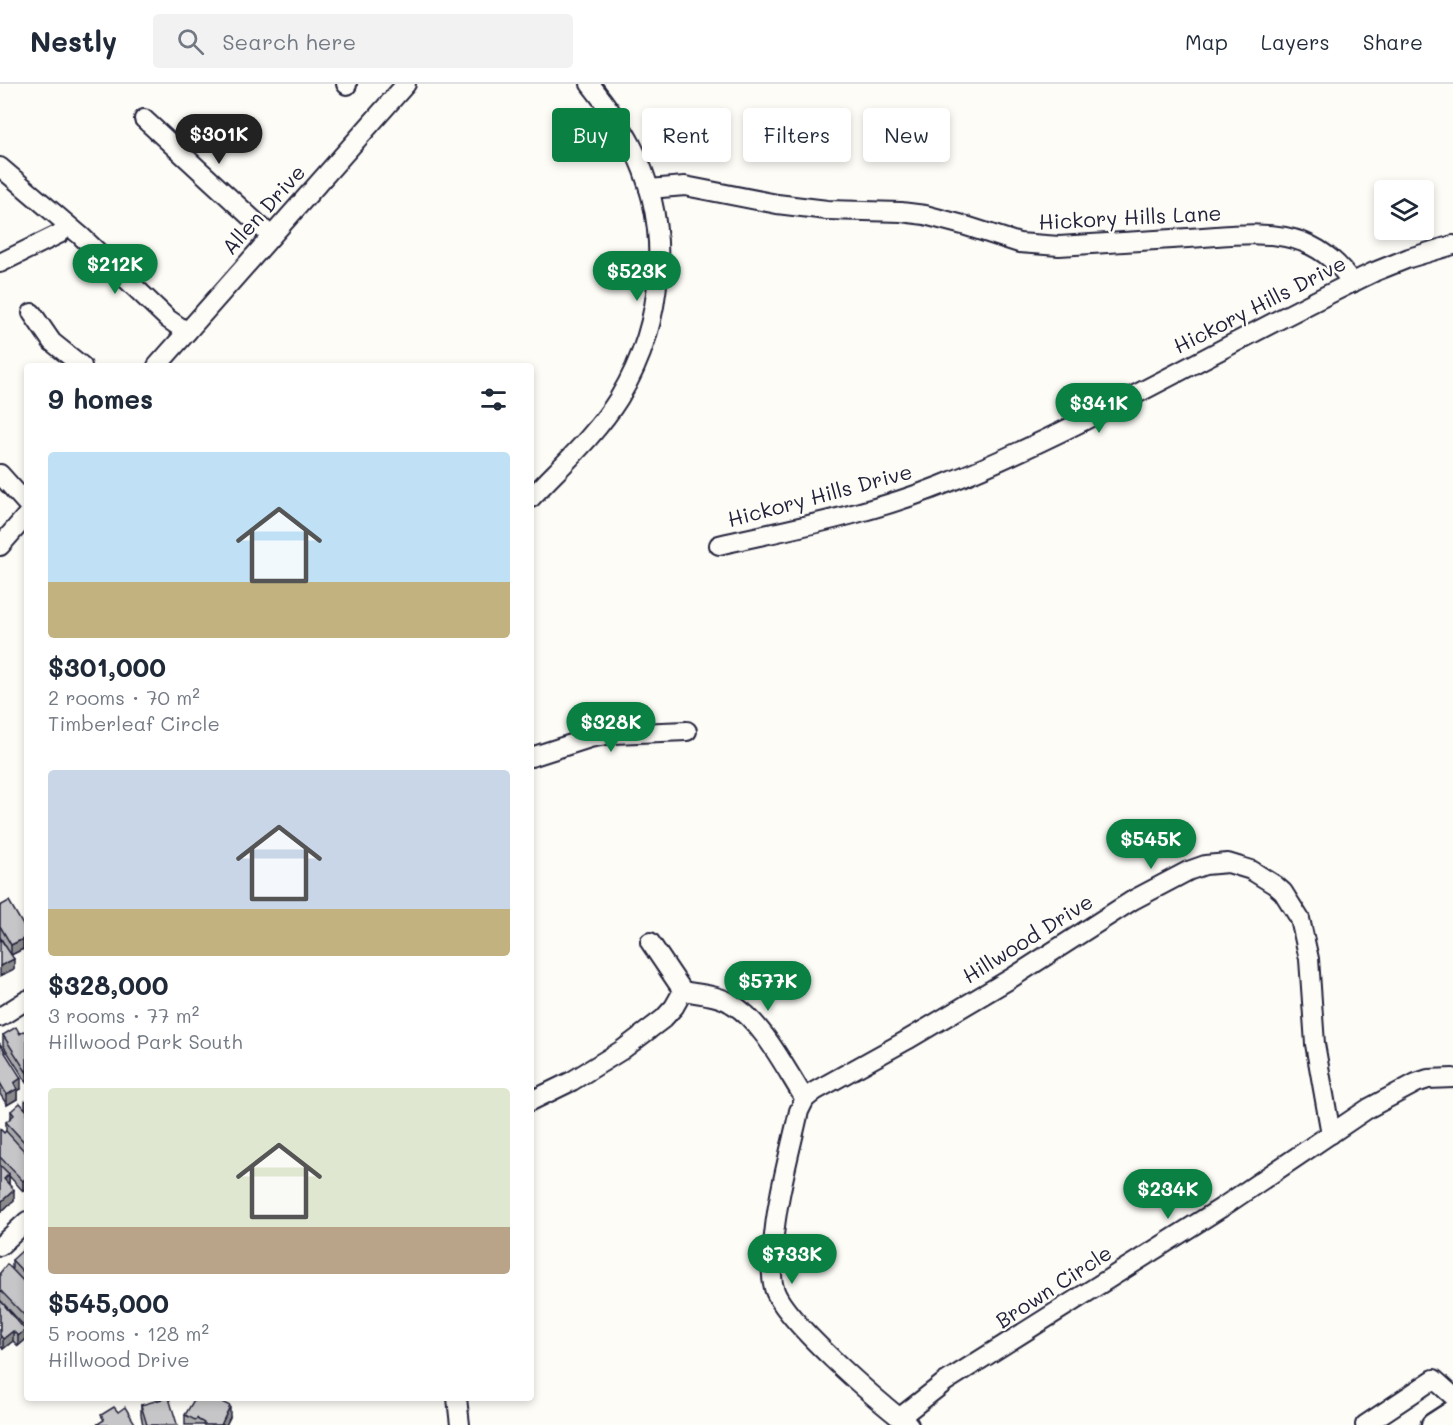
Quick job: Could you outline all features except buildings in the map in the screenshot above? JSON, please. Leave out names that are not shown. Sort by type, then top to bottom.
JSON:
[{"type":"main road","points":[[1433,1425],[1453,1412]]},
{"type":"street","name":"Allen Drive","points":[[159,363],[406,84]]},
{"type":"street","points":[[534,495],[611,410],[620,397],[644,346],[657,297],[659,245],[657,221],[649,189],[632,145],[590,84]]},
{"type":"street","points":[[144,119],[272,236]]},
{"type":"street","points":[[0,167],[68,226],[168,319],[187,332]]},
{"type":"street","name":"Hickory Hills Lane","points":[[649,189],[685,186],[777,204],[827,210],[925,215],[1031,245],[1059,246],[1231,236],[1274,236],[1312,247],[1340,267],[1352,283]]},
{"type":"street","points":[[0,263],[59,234],[68,226]]},
{"type":"street","name":"Hickory Hills Drive","points":[[719,545],[877,508],[943,485],[1085,421],[1352,283],[1409,258],[1453,245]]},
{"type":"street","points":[[32,313],[52,342],[78,363]]},
{"type":"street","points":[[0,474],[24,501]]},
{"type":"street","points":[[0,546],[24,519]]},
{"type":"street","points":[[534,756],[590,738],[612,734],[687,731]]},
{"type":"street","name":"Hillwood Drive","points":[[805,1099],[815,1090],[907,1040],[1010,979],[1133,900],[1188,871],[1205,865],[1228,863],[1251,870],[1275,885],[1283,892],[1300,920],[1309,958],[1315,1044],[1331,1134]]},
{"type":"street","points":[[650,942],[683,991],[724,999],[753,1023],[770,1044],[805,1099],[799,1111],[778,1202],[771,1269],[775,1291],[780,1301],[797,1321],[827,1352],[904,1421]]},
{"type":"street","points":[[534,1100],[572,1082],[622,1050],[663,1019],[674,1007],[683,991]]},
{"type":"street","points":[[0,1017],[24,1002]]},
{"type":"street","name":"Brown Circle","points":[[904,1421],[945,1382],[1221,1208],[1378,1103],[1428,1079],[1453,1078]]},
{"type":"street","points":[[0,1246],[24,1224]]},
{"type":"street","points":[[1365,1425],[1434,1379],[1453,1396]]},
{"type":"street","points":[[457,1401],[460,1425]]}]
